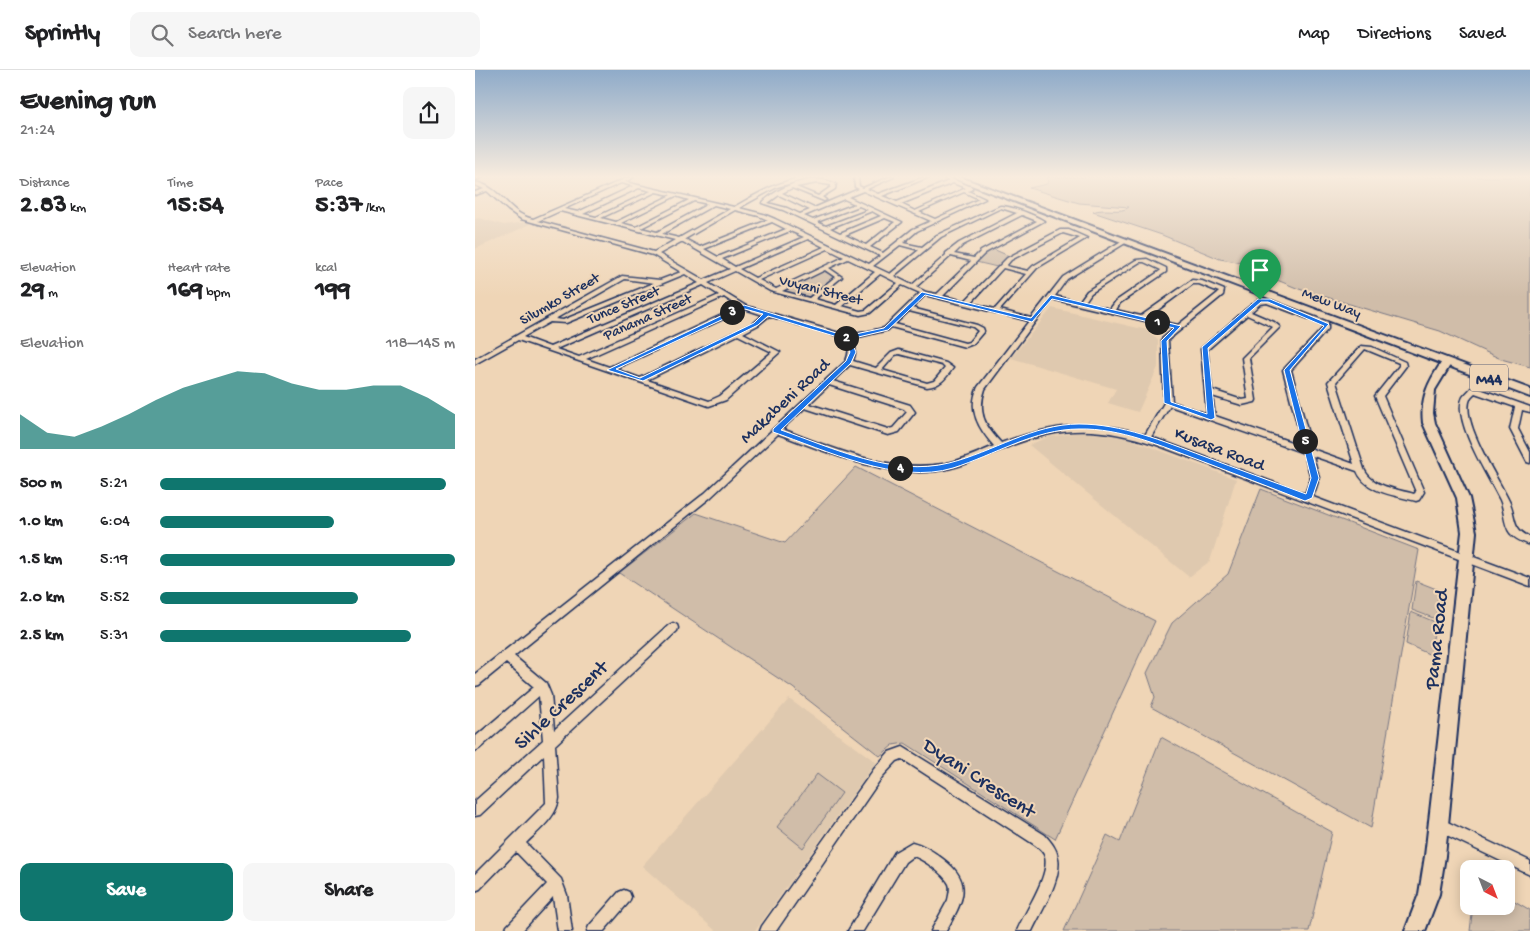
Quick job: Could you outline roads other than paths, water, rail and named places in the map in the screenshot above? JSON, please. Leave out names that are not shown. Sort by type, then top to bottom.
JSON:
[{"type":"main road","name":"Mew Way","points":[[1059,217],[1530,393]]},
{"type":"street","name":"Makabeni Road","points":[[475,681],[708,495],[849,362],[853,352],[846,338],[744,307],[655,254],[525,217]]},
{"type":"street","points":[[533,221],[541,217]]},
{"type":"street","name":"Vuyani Street","points":[[593,217],[680,240],[777,291],[860,313],[866,313],[901,283]]},
{"type":"street","points":[[616,224],[630,217]]},
{"type":"street","points":[[636,229],[659,217]]},
{"type":"street","points":[[658,234],[689,217]]},
{"type":"street","points":[[655,254],[719,217]]},
{"type":"street","points":[[766,217],[924,293],[1032,320]]},
{"type":"street","points":[[803,217],[883,255]]},
{"type":"street","points":[[813,222],[825,217]]},
{"type":"street","points":[[827,228],[853,217]]},
{"type":"street","points":[[840,235],[882,217]]},
{"type":"street","points":[[866,247],[899,222],[888,217]]},
{"type":"street","points":[[927,217],[935,221]]},
{"type":"street","points":[[869,267],[917,228],[943,217]]},
{"type":"street","points":[[890,277],[939,236],[979,217]]},
{"type":"street","points":[[912,288],[963,242],[1013,217]]},
{"type":"street","points":[[938,297],[985,250],[1041,222],[1031,217]]},
{"type":"street","points":[[700,249],[773,220]]},
{"type":"street","points":[[718,259],[791,229]]},
{"type":"street","points":[[966,304],[1001,266],[1011,258],[1062,231],[1067,231],[1084,238],[1035,267],[996,311]]},
{"type":"street","name":"Tunce Street","points":[[550,349],[809,238]]},
{"type":"street","points":[[1000,447],[979,420],[977,397],[985,382],[1032,320],[1072,273],[1125,241]]},
{"type":"street","points":[[898,243],[923,249]]},
{"type":"street","points":[[755,280],[829,247]]},
{"type":"street","points":[[948,254],[975,260]]},
{"type":"street","points":[[777,291],[849,257]]},
{"type":"street","points":[[1080,304],[1089,292],[1138,260],[1145,260],[1165,269],[1119,302],[1112,311]]},
{"type":"street","points":[[1001,266],[1029,272]]},
{"type":"street","points":[[810,300],[839,277],[825,268]]},
{"type":"street","points":[[549,320],[564,322],[686,272]]},
{"type":"street","points":[[837,307],[879,272]]},
{"type":"street","name":"Silumko Street","points":[[475,362],[624,277],[660,282]]},
{"type":"street","points":[[1143,318],[1193,282],[1200,282],[1222,291],[1221,294],[1164,341],[1167,403],[1147,438]]},
{"type":"street","points":[[846,338],[880,332],[924,293]]},
{"type":"street","name":"Panama Street","points":[[580,359],[724,295]]},
{"type":"street","points":[[1051,297],[1179,327]]},
{"type":"street","points":[[1211,418],[1205,347],[1257,302],[1266,300],[1327,325],[1287,370],[1315,478],[1308,498]]},
{"type":"street","points":[[610,370],[744,307]]},
{"type":"street","points":[[890,325],[965,345],[971,343],[981,331],[981,328],[975,326],[908,309]]},
{"type":"street","points":[[1209,392],[1242,402],[1252,400],[1245,358],[1277,327],[1273,323],[1246,312]]},
{"type":"street","points":[[641,380],[756,324],[767,314]]},
{"type":"street","points":[[518,338],[705,403],[718,402],[777,352],[738,333]]},
{"type":"street","points":[[1167,403],[1360,469],[1364,478],[1373,485],[1412,498],[1420,495],[1379,396],[1402,362],[1367,347],[1358,350],[1332,382],[1360,469]]},
{"type":"street","points":[[849,362],[930,386],[937,382],[949,368],[944,364],[899,352],[893,354],[878,370]]},
{"type":"street","points":[[475,355],[483,358]]},
{"type":"street","name":"Pama Road","points":[[1415,931],[1432,880],[1469,532],[1467,509],[1429,423],[1426,410],[1430,388],[1447,362]]},
{"type":"street","points":[[804,405],[888,432],[896,430],[911,412],[907,408],[827,382]]},
{"type":"street","points":[[1530,410],[1474,390],[1469,395],[1465,414],[1474,443],[1506,504],[1512,527],[1518,535],[1530,541]]},
{"type":"street","points":[[1519,406],[1514,429],[1530,460]]},
{"type":"street","name":"Kusasa Road","points":[[776,430],[874,464],[905,469],[950,466],[1041,432],[1076,426],[1109,428],[1147,438],[1530,582]]},
{"type":"street","name":"Sihle Crescent","points":[[475,810],[673,628]]},
{"type":"street","points":[[475,884],[551,806],[553,798],[545,695],[542,687],[506,656]]},
{"type":"street","points":[[475,745],[542,687]]},
{"type":"street","name":"Dyani Crescent","points":[[767,931],[878,773],[893,756],[903,753],[965,790],[1040,840],[1048,848],[1052,856],[1052,868],[1024,931]]},
{"type":"street","points":[[1439,824],[1530,868]]},
{"type":"street","points":[[517,843],[556,884],[560,895],[565,931]]},
{"type":"street","points":[[855,931],[900,857],[912,849],[918,850],[948,870],[957,882],[955,899],[938,931]]},
{"type":"street","points":[[511,931],[556,884]]},
{"type":"street","points":[[594,931],[624,897]]}]
